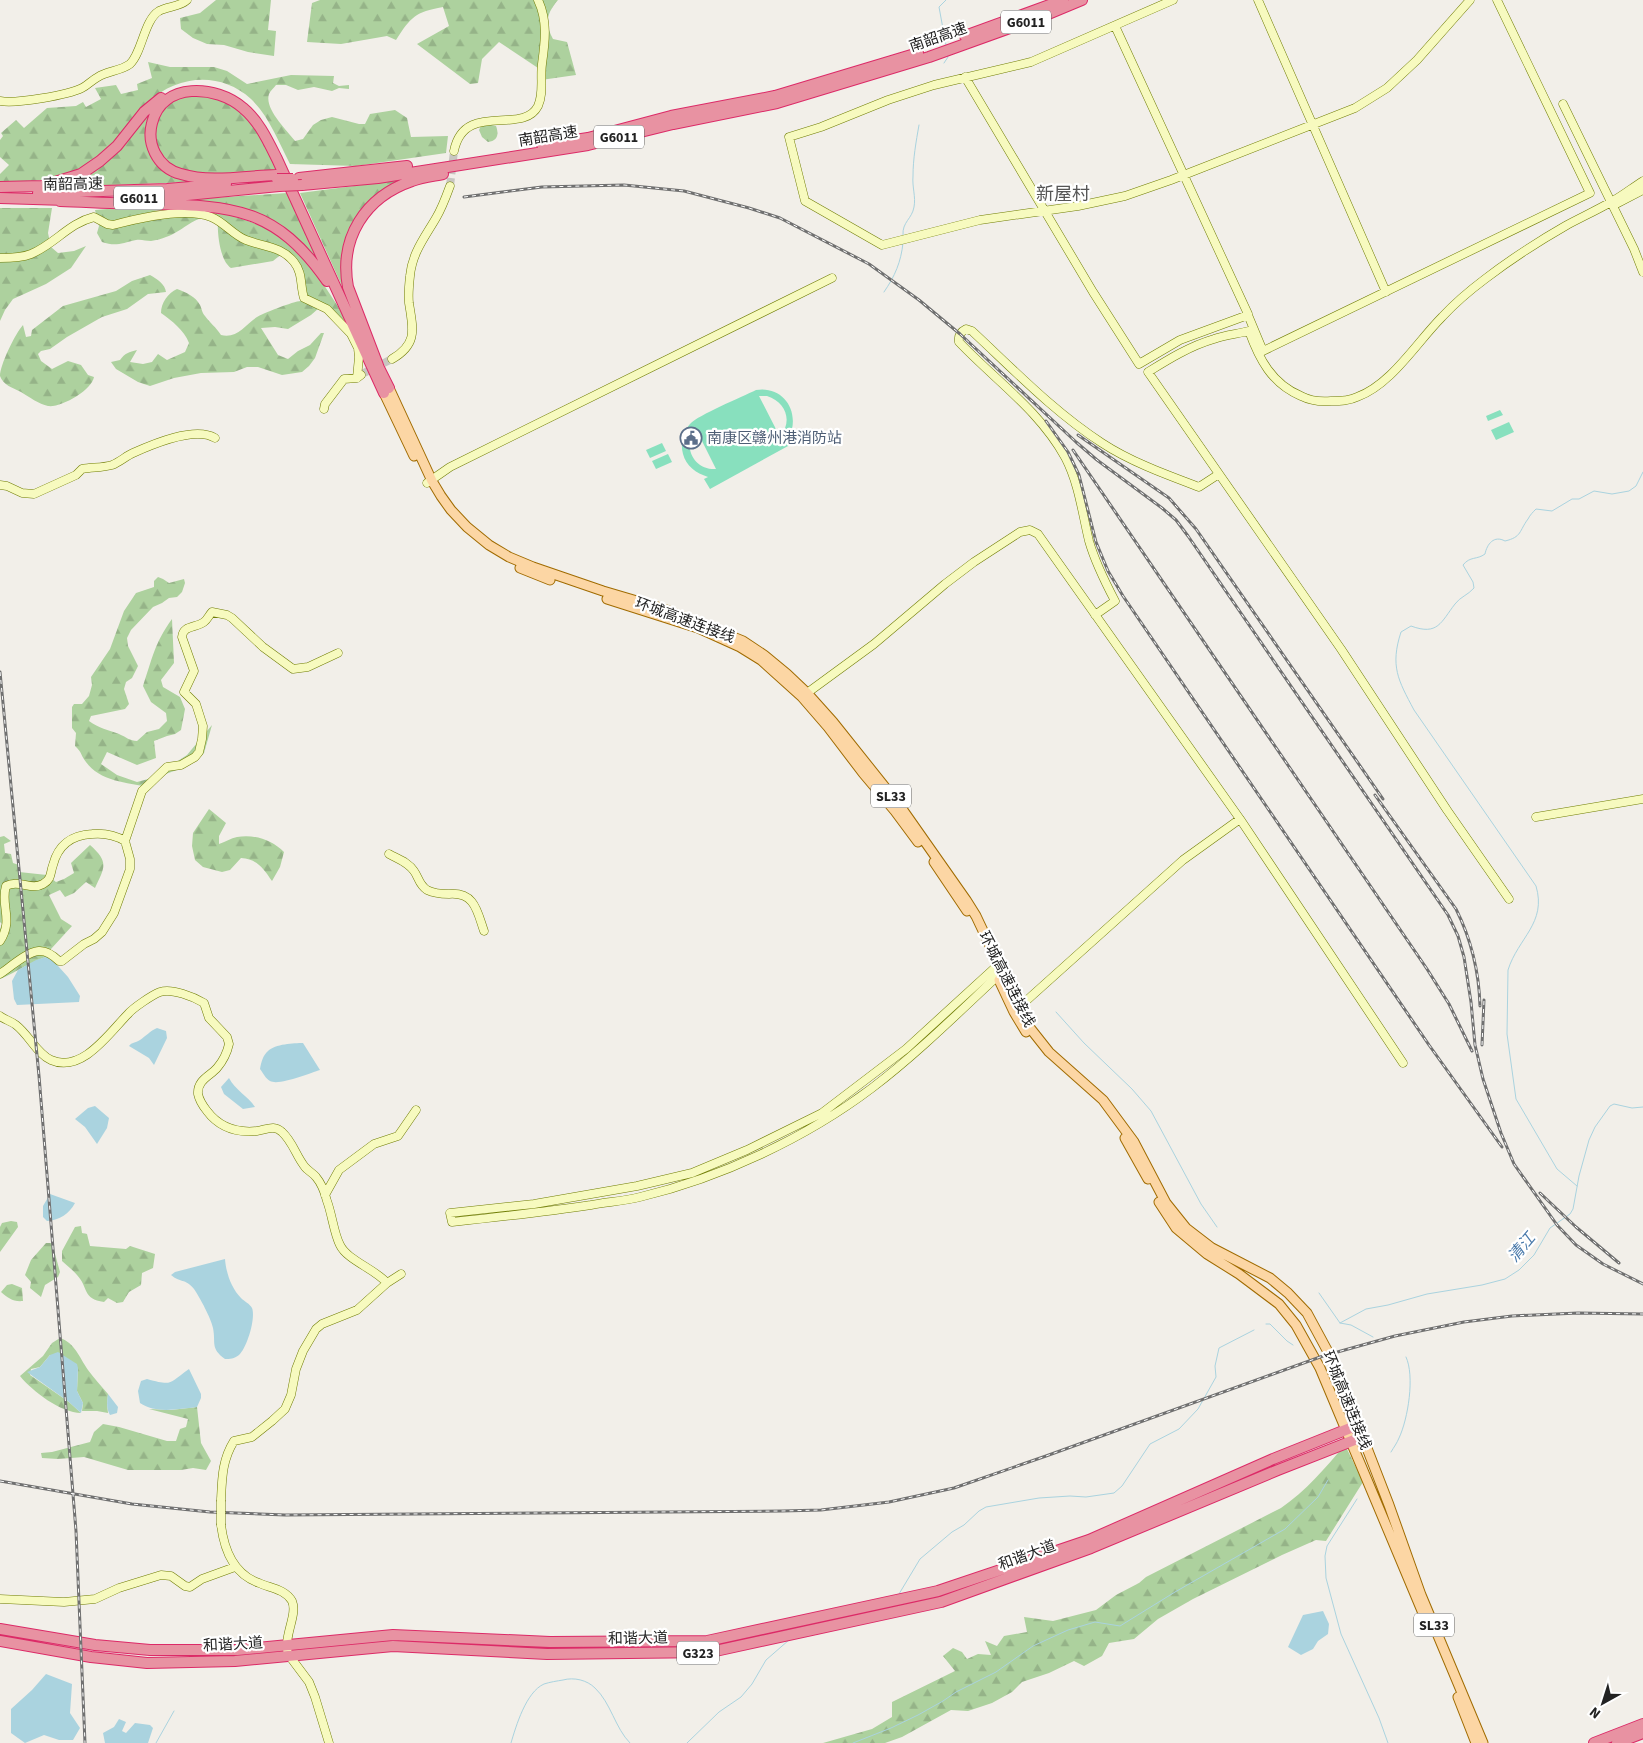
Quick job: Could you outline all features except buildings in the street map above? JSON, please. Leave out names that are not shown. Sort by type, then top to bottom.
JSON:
[{"type":"highway","name":"南韶高速","points":[[0,192],[44,193],[167,190],[277,180],[378,178],[588,145],[672,124],[778,103],[928,54],[1062,0]]},
{"type":"highway","name":"南韶高速","points":[[967,39],[1046,15],[1082,0]]},
{"type":"highway","name":"南韶高速","points":[[300,179],[470,158],[588,138],[671,116],[775,96],[928,54]]},
{"type":"highway","points":[[0,187],[42,186],[81,174],[117,146],[144,112],[164,96],[179,88],[195,85],[212,87],[229,93],[244,102],[256,114],[269,135],[347,301],[364,331]]},
{"type":"highway","points":[[277,180],[194,177],[179,174],[168,168],[158,160],[151,145],[150,130],[156,111],[174,96],[201,90],[216,92],[231,99],[245,109],[265,136],[277,159],[345,306],[387,391]]},
{"type":"highway","points":[[387,391],[345,274],[349,240],[359,221],[369,208],[391,190],[413,180],[588,145]]},
{"type":"highway","name":"南韶高速","points":[[0,198],[60,201],[167,197],[277,180]]},
{"type":"highway","points":[[60,201],[215,207],[252,216],[271,225],[295,243],[307,255],[345,306]]},
{"type":"highway","name":"和谐大道","points":[[0,1629],[95,1645],[150,1650],[237,1650],[393,1635],[550,1642],[707,1641],[947,1588],[1089,1540],[1273,1459],[1358,1425]]},
{"type":"highway","name":"和谐大道","points":[[0,1641],[91,1657],[147,1663],[236,1660],[393,1646],[547,1654],[711,1652],[941,1602],[1091,1548],[1362,1437]]},
{"type":"highway","points":[[1594,1743],[1643,1724]]},
{"type":"highway","points":[[1617,1743],[1643,1733]]},
{"type":"main road","name":"环城高速连接线","points":[[387,391],[429,482],[447,513],[486,549],[531,573],[680,622],[740,647],[760,660],[804,695],[934,862],[972,919],[1026,1032],[1044,1055],[1099,1103],[1117,1125],[1137,1158],[1161,1206],[1176,1228],[1207,1254],[1239,1274],[1274,1300],[1296,1325],[1320,1368],[1415,1597],[1445,1662],[1476,1743]]},
{"type":"main road","name":"环城高速连接线","points":[[1016,1010],[1049,1052],[1103,1100],[1121,1123],[1143,1156],[1166,1203],[1186,1228],[1212,1248],[1270,1278],[1307,1313],[1334,1363],[1389,1505],[1421,1595],[1484,1743]]},
{"type":"street","points":[[0,101],[14,102],[69,92],[82,88],[98,76],[130,63],[155,16],[160,11],[187,0]]},
{"type":"street","points":[[454,151],[461,134],[473,125],[480,122],[519,119],[534,112],[538,106],[546,40],[544,14],[538,0]]},
{"type":"street","points":[[1173,0],[1031,62],[965,77],[888,100],[821,127],[789,137],[805,201],[882,245],[980,220],[1078,206],[1125,196],[1355,108],[1387,88],[1417,60],[1470,0]]},
{"type":"street","points":[[1258,0],[1386,292]]},
{"type":"street","points":[[965,77],[1093,292],[1140,364],[1180,340],[1248,315],[1263,351],[1590,193],[1497,0]]},
{"type":"street","points":[[1115,26],[1248,314]]},
{"type":"street","points":[[1563,104],[1643,272]]},
{"type":"street","points":[[1612,204],[1643,181]]},
{"type":"street","points":[[392,359],[405,351],[412,338],[413,327],[409,292],[413,262],[422,241],[438,216],[450,186]]},
{"type":"street","points":[[1509,899],[1447,810],[1341,649],[1148,372],[1176,354],[1194,346],[1247,331],[1258,362],[1271,380],[1288,394],[1306,402],[1324,405],[1344,404],[1359,400],[1375,392],[1389,380],[1464,299],[1489,280],[1561,232],[1612,204],[1643,190]]},
{"type":"street","points":[[0,258],[16,258],[30,254],[57,239],[76,222],[94,217],[113,225],[186,212],[210,216],[245,240],[284,252],[300,271],[303,297],[327,309],[346,327],[355,340],[360,357],[360,376],[344,379],[325,404],[324,409]]},
{"type":"street","points":[[429,482],[450,467],[832,278]]},
{"type":"street","points":[[1095,615],[1115,601],[1095,559],[1089,541],[1079,491],[1069,466],[1054,439],[1040,420],[959,342],[958,337],[962,331],[966,329],[972,331],[1075,424],[1103,444],[1125,456],[1199,487],[1219,474]]},
{"type":"street","points":[[0,485],[7,486],[22,494],[34,494],[76,475],[82,469],[115,464],[132,453],[177,436],[208,434],[215,438]]},
{"type":"street","points":[[804,695],[874,644],[974,562],[1020,532],[1030,530],[1038,534],[1240,819],[1403,1063]]},
{"type":"street","points":[[0,974],[38,951],[45,952],[62,961],[102,932],[114,913],[130,869],[130,859],[125,842],[142,791],[167,767],[181,765],[195,757],[201,746],[202,726],[199,711],[196,704],[184,692],[194,671],[182,637],[185,629],[204,622],[212,612],[227,615],[246,629],[263,647],[290,668],[296,670],[308,667],[338,653]]},
{"type":"street","points":[[1536,818],[1643,799]]},
{"type":"street","points":[[1016,1010],[1183,860],[1240,819]]},
{"type":"street","points":[[0,941],[7,919],[4,893],[6,886],[15,882],[30,886],[44,884],[50,879],[55,858],[70,839],[78,835],[108,835],[125,842]]},
{"type":"street","points":[[389,854],[413,869],[420,885],[426,889],[435,892],[463,894],[468,897],[476,906],[484,931]]},
{"type":"street","points":[[998,970],[917,1050],[872,1088],[821,1123],[746,1161],[694,1182],[639,1197],[545,1212],[452,1222],[450,1213],[534,1204],[656,1182],[692,1173],[747,1150],[822,1113],[906,1049],[998,970]]},
{"type":"street","points":[[0,1016],[18,1027],[50,1060],[56,1062],[77,1061],[92,1051],[130,1012],[160,992],[179,993],[204,1003],[209,1018],[227,1037],[229,1044],[224,1057],[216,1069],[204,1078],[199,1085],[198,1095],[205,1108],[218,1123],[228,1128],[252,1131],[271,1127],[282,1132],[294,1147],[306,1168],[321,1184],[340,1246],[386,1283]]},
{"type":"street","points":[[325,1195],[339,1170],[374,1144],[398,1136],[416,1110]]},
{"type":"street","points":[[330,1743],[309,1682],[288,1654],[286,1645],[294,1610],[292,1602],[282,1591],[256,1583],[235,1567],[224,1543],[221,1525],[223,1472],[229,1449],[234,1442],[252,1437],[284,1409],[303,1351],[316,1329],[322,1324],[357,1310],[386,1283],[401,1274]]},
{"type":"street","points":[[0,1599],[64,1602],[95,1599],[119,1588],[161,1575],[171,1576],[184,1586],[190,1587],[202,1579],[235,1567]]},
{"type":"green space","points":[[216,0],[271,0],[268,30],[276,31],[274,56],[248,52],[224,45],[207,44],[193,38],[181,29],[180,18],[200,13]]},
{"type":"green space","points":[[320,0],[558,0],[549,14],[548,28],[553,39],[567,42],[576,75],[541,80],[541,70],[499,42],[482,59],[478,83],[470,84],[417,44],[449,26],[443,7],[426,11],[415,17],[396,40],[387,36],[341,44],[307,42],[312,3]]},
{"type":"green space","points":[[148,62],[170,67],[214,67],[227,71],[247,84],[291,75],[334,76],[333,83],[339,86],[349,85],[349,89],[339,88],[332,91],[314,87],[298,90],[286,85],[276,85],[270,93],[268,100],[273,113],[295,141],[303,139],[313,125],[321,120],[332,117],[365,124],[370,114],[395,110],[407,118],[411,137],[448,136],[446,153],[356,166],[290,164],[263,113],[251,99],[239,90],[226,84],[199,80],[172,86],[160,93],[148,102],[104,153],[75,172],[51,179],[0,181],[0,174],[9,165],[0,157],[0,140],[3,136],[1,133],[16,120],[24,128],[47,108],[76,106],[83,102],[86,107],[101,99],[95,88],[116,85],[121,94],[138,90],[137,84],[152,78]]},
{"type":"green space","points":[[199,94],[229,103],[241,111],[260,134],[277,170],[202,174],[181,170],[164,159],[157,149],[154,130],[157,118],[164,108],[176,100]]},
{"type":"green space","points":[[164,99],[145,134],[152,157],[160,167],[213,181],[44,188],[81,176]]},
{"type":"green space","points":[[481,126],[496,126],[497,134],[496,139],[488,142],[482,137],[479,130]]},
{"type":"green space","points":[[408,179],[354,222],[346,295],[300,193]]},
{"type":"green space","points":[[287,193],[325,274],[307,248],[285,230],[258,214],[241,208],[223,205],[167,201]]},
{"type":"green space","points":[[0,208],[52,208],[48,233],[51,247],[58,253],[74,251],[86,246],[71,268],[46,284],[13,299],[0,321]]},
{"type":"green space","points":[[95,210],[224,213],[275,232],[297,247],[354,331],[334,316],[304,298],[300,271],[284,252],[273,261],[231,268],[222,253],[218,221],[211,218],[198,220],[173,234],[151,241],[138,240],[115,244],[102,242],[97,233],[99,226]]},
{"type":"green space","points":[[150,275],[162,284],[166,292],[148,294],[127,309],[102,317],[50,349],[41,351],[38,354],[41,361],[52,369],[68,361],[81,365],[88,375],[94,377],[88,387],[82,392],[68,401],[48,406],[3,382],[0,376],[5,357],[23,325],[26,337],[31,336],[32,330],[63,306],[116,291],[132,281]]},
{"type":"green space","points":[[177,289],[187,293],[196,300],[203,314],[221,335],[227,336],[236,333],[257,317],[279,307],[301,301],[312,304],[319,308],[288,329],[275,327],[261,328],[278,355],[288,359],[310,345],[321,333],[324,333],[315,358],[302,372],[282,375],[258,367],[247,367],[234,372],[201,373],[174,378],[150,386],[138,382],[116,369],[111,362],[120,360],[127,353],[137,350],[130,362],[143,364],[152,362],[158,354],[167,360],[185,352],[189,343],[187,338],[177,326],[161,313],[166,299]]},
{"type":"green space","points":[[756,390],[772,391],[785,399],[792,413],[792,429],[794,429],[799,440],[710,489],[704,479],[708,477],[692,468],[684,458],[682,442],[684,434],[695,420]],"holes":[[[759,396],[767,396],[779,403],[786,413],[786,425],[780,437]],[[696,429],[716,469],[702,466],[692,456],[690,443]]]},
{"type":"green space","points":[[1500,410],[1503,415],[1488,421],[1486,416]]},
{"type":"green space","points":[[1509,422],[1514,432],[1496,440],[1491,430]]},
{"type":"green space","points":[[662,443],[666,451],[650,458],[646,450]]},
{"type":"green space","points":[[668,454],[672,462],[656,469],[652,461]]},
{"type":"green space","points":[[158,577],[169,583],[184,579],[185,583],[182,592],[177,597],[169,598],[153,607],[131,630],[127,638],[128,646],[138,666],[132,678],[126,682],[124,689],[129,704],[125,709],[91,716],[89,721],[130,740],[137,741],[147,732],[159,729],[167,721],[166,713],[151,702],[143,686],[158,643],[172,619],[174,663],[161,680],[163,687],[180,697],[185,709],[181,730],[154,741],[156,758],[137,765],[107,752],[101,764],[117,775],[137,782],[152,778],[187,755],[212,725],[204,753],[197,760],[185,767],[163,775],[148,787],[106,777],[98,773],[84,760],[75,746],[76,733],[72,728],[72,707],[74,704],[82,704],[89,696],[92,685],[91,677],[110,649],[124,611],[136,593],[154,587],[154,581]]},
{"type":"green space","points":[[209,809],[226,823],[219,836],[219,844],[235,838],[250,836],[269,841],[284,852],[280,867],[272,881],[259,865],[251,860],[241,858],[230,870],[222,872],[203,867],[195,860],[192,846],[193,833]]},
{"type":"green space","points":[[4,836],[11,841],[4,844],[5,853],[11,854],[13,863],[19,865],[19,872],[47,875],[56,882],[64,879],[74,873],[71,863],[90,845],[103,861],[103,870],[95,888],[86,882],[74,893],[65,897],[60,890],[49,895],[61,919],[72,926],[51,949],[49,956],[0,979],[0,929],[2,924],[0,922],[0,837]]},
{"type":"green space","points":[[17,1222],[18,1227],[0,1252],[0,1227],[2,1223]]},
{"type":"green space","points":[[81,1226],[82,1233],[87,1234],[90,1246],[126,1249],[130,1246],[155,1254],[153,1268],[142,1273],[141,1285],[129,1292],[123,1302],[117,1303],[108,1298],[104,1302],[97,1301],[89,1296],[81,1280],[62,1261],[62,1251],[75,1227]]},
{"type":"green space","points":[[46,1243],[52,1243],[60,1272],[58,1277],[45,1285],[41,1297],[30,1288],[31,1282],[25,1275],[31,1260]]},
{"type":"green space","points":[[12,1284],[22,1288],[23,1301],[11,1299],[1,1292],[7,1285]]},
{"type":"green space","points":[[60,1338],[73,1347],[88,1370],[108,1394],[108,1413],[82,1411],[83,1403],[77,1391],[78,1368],[50,1355],[40,1367],[31,1369],[30,1375],[69,1402],[81,1413],[56,1405],[32,1388],[20,1376],[43,1356],[52,1343]]},
{"type":"green space","points":[[197,1407],[201,1443],[211,1461],[206,1470],[193,1468],[181,1470],[128,1470],[84,1457],[42,1458],[41,1453],[90,1442],[94,1432],[103,1424],[167,1441],[176,1441],[180,1429],[186,1427],[188,1419],[149,1409],[171,1410]]},
{"type":"green space","points":[[1345,1445],[1363,1482],[1326,1541],[1316,1540],[1193,1599],[1158,1619],[1134,1639],[1109,1643],[1102,1656],[1084,1666],[1074,1661],[1049,1673],[1022,1682],[1012,1692],[992,1703],[968,1711],[951,1710],[902,1737],[885,1743],[823,1743],[872,1729],[892,1717],[892,1702],[955,1671],[943,1656],[953,1648],[962,1652],[967,1659],[978,1654],[991,1655],[985,1641],[997,1646],[1004,1636],[1027,1632],[1024,1617],[1053,1621],[1096,1610],[1116,1595],[1139,1583],[1146,1577],[1281,1508],[1307,1487]]},
{"type":"water","points":[[49,956],[68,977],[80,996],[79,1002],[17,1005],[14,999],[12,981],[18,970],[36,960]]},
{"type":"water","points":[[157,1028],[166,1031],[167,1038],[154,1065],[149,1058],[129,1046]]},
{"type":"water","points":[[303,1043],[320,1070],[280,1082],[267,1079],[260,1069],[266,1053],[280,1045]]},
{"type":"water","points":[[229,1078],[255,1107],[243,1109],[224,1094],[221,1087]]},
{"type":"water","points":[[95,1106],[109,1118],[107,1128],[97,1144],[85,1127],[75,1119],[88,1108]]},
{"type":"water","points":[[50,1194],[75,1203],[64,1216],[47,1221],[43,1217],[43,1206]]},
{"type":"water","points":[[225,1259],[232,1285],[237,1294],[252,1308],[253,1313],[250,1333],[245,1346],[239,1355],[232,1359],[225,1359],[217,1352],[212,1324],[194,1289],[188,1283],[171,1275],[175,1272]]},
{"type":"water","points":[[58,1352],[77,1364],[77,1391],[83,1403],[81,1413],[69,1402],[27,1372],[40,1367],[50,1355]]},
{"type":"water","points":[[189,1369],[201,1394],[197,1407],[160,1410],[140,1403],[138,1391],[141,1381],[147,1379],[166,1383],[170,1382]]},
{"type":"water","points":[[108,1394],[118,1407],[117,1413],[110,1415],[107,1407]]},
{"type":"water","points":[[1323,1611],[1329,1624],[1328,1634],[1318,1641],[1313,1649],[1301,1655],[1288,1647],[1303,1615]]},
{"type":"water","points":[[46,1674],[72,1684],[70,1713],[80,1728],[73,1740],[59,1740],[44,1735],[25,1743],[11,1733],[11,1709]]},
{"type":"water","points":[[119,1719],[126,1722],[122,1731],[126,1733],[135,1723],[150,1725],[153,1728],[148,1743],[105,1743],[103,1733],[114,1727]]},
{"type":"waterway","points":[[946,0],[939,7],[946,45]]},
{"type":"waterway","points":[[944,63],[948,57],[947,54]]},
{"type":"waterway","points":[[903,235],[904,227],[914,207],[914,163],[919,125]]},
{"type":"waterway","points":[[884,292],[897,269],[903,243]]},
{"type":"waterway","points":[[1577,1186],[1557,1169],[1516,1099],[1507,1034],[1508,970],[1535,920],[1538,910],[1536,886],[1414,710],[1397,672],[1396,654],[1401,632],[1411,626],[1420,629],[1438,626],[1457,602],[1474,588],[1473,582],[1463,565],[1468,560],[1485,554],[1487,547],[1494,540],[1501,539],[1505,541],[1514,538],[1520,533],[1536,509],[1552,511],[1572,499],[1579,499],[1594,491],[1612,494],[1629,491],[1636,486],[1643,472]]},
{"type":"waterway","points":[[1056,1012],[1084,1043],[1132,1089],[1151,1111],[1201,1204],[1217,1227]]},
{"type":"waterway","name":"清江","points":[[1340,1323],[1366,1309],[1427,1294],[1482,1285],[1505,1279],[1519,1270],[1534,1255],[1550,1228],[1570,1214],[1573,1209],[1579,1176],[1589,1140],[1595,1127],[1610,1106],[1614,1104],[1632,1108],[1643,1107]]},
{"type":"waterway","name":"清江","points":[[1319,1293],[1340,1323],[1351,1325],[1373,1337]]},
{"type":"waterway","points":[[1266,1324],[1270,1324],[1293,1345]]},
{"type":"waterway","points":[[899,1594],[920,1559],[986,1507],[1039,1498],[1086,1497],[1114,1493],[1122,1486],[1150,1444],[1179,1429],[1198,1409],[1216,1377],[1215,1366],[1219,1348],[1254,1330]]},
{"type":"waterway","points":[[1391,1452],[1402,1430],[1408,1409],[1410,1375],[1406,1357]]},
{"type":"waterway","points":[[853,1743],[918,1715],[956,1692],[996,1672],[1033,1646],[1068,1630],[1095,1622],[1120,1626],[1285,1529],[1318,1497],[1328,1480]]},
{"type":"waterway","points":[[1357,1499],[1327,1546],[1325,1556],[1326,1578],[1341,1634],[1379,1718],[1388,1743]]},
{"type":"waterway","points":[[870,1612],[878,1609]]},
{"type":"waterway","points":[[687,1743],[719,1712],[741,1697],[752,1684],[766,1660],[789,1640]]},
{"type":"waterway","points":[[511,1743],[523,1710],[532,1694],[546,1683],[567,1679],[584,1681],[595,1688],[630,1743]]},
{"type":"waterway","points":[[156,1743],[174,1711]]},
{"type":"tunnel","points":[[450,186],[454,151]]},
{"type":"tunnel","points":[[362,374],[392,359]]},
{"type":"railway","points":[[464,197],[542,187],[624,185],[684,191],[780,218],[869,264],[919,300],[960,334],[1097,460],[1176,520],[1448,915],[1458,936],[1464,957],[1475,1045],[1483,1079],[1501,1133],[1514,1164],[1557,1225],[1576,1245],[1603,1264],[1643,1284]]},
{"type":"railway","points":[[1046,421],[1068,452],[1079,475],[1096,542],[1108,571],[1123,596],[1429,1045],[1502,1147]]},
{"type":"railway","points":[[1078,435],[1169,498],[1196,529],[1383,799]]},
{"type":"railway","points":[[1073,450],[1427,969],[1449,1004],[1472,1051]]},
{"type":"railway","points":[[0,672],[39,1076],[76,1531],[85,1743]]},
{"type":"railway","points":[[1375,795],[1456,909],[1474,956],[1480,1006]]},
{"type":"railway","points":[[1482,1045],[1484,1000]]},
{"type":"railway","points":[[1540,1193],[1576,1227],[1619,1263]]},
{"type":"railway","points":[[0,1481],[132,1504],[210,1512],[285,1515],[821,1510],[889,1502],[954,1488],[1323,1356],[1395,1336],[1464,1322],[1512,1316],[1578,1313],[1643,1314]]},
{"type":"place","name":"南康区赣州港消防站","points":[[691,438]]},
{"type":"district","name":"新屋村","points":[[1063,194]]}]
